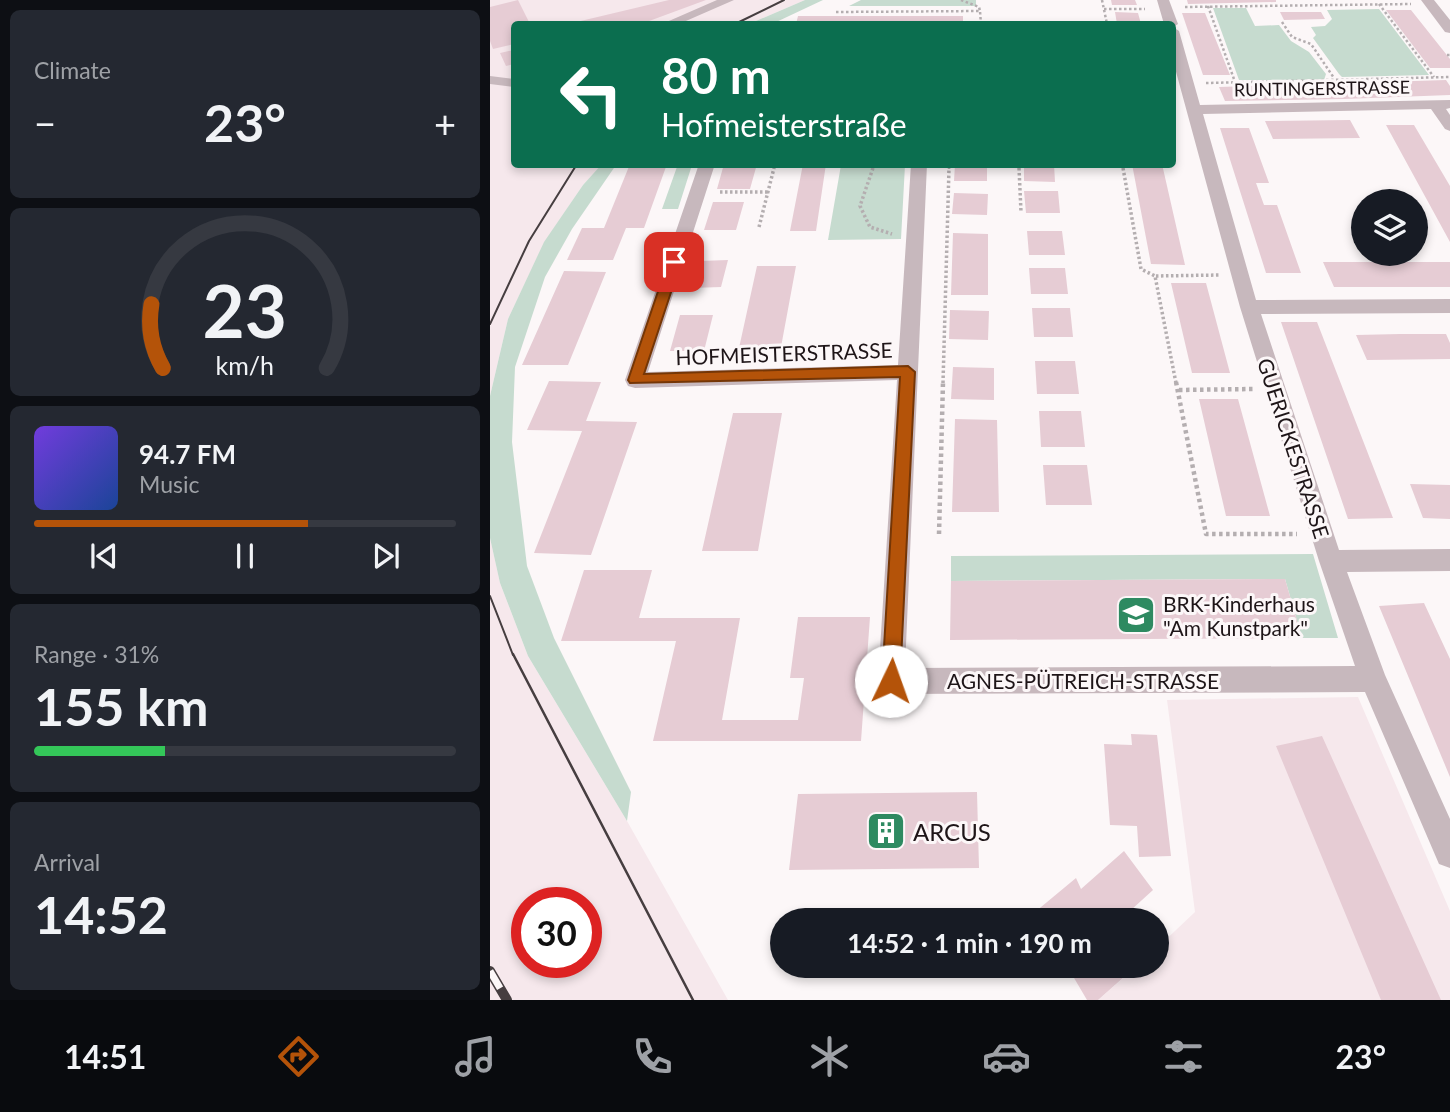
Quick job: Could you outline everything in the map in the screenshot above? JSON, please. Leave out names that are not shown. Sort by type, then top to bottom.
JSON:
[{"type":"street","points":[[676,21],[728,0]]},
{"type":"street","points":[[1429,2],[1450,29]]},
{"type":"street","name":"GUERICKESTRASSE","points":[[1176,44],[1249,307],[1331,561],[1373,679],[1450,853]]},
{"type":"street","points":[[490,80],[511,82]]},
{"type":"street","points":[[1443,104],[1450,126]]},
{"type":"street","name":"RUNTINGERSTRASSE","points":[[1195,110],[1443,104]]},
{"type":"street","name":"HOFMEISTERSTRASSE","points":[[706,168],[635,380],[908,372]]},
{"type":"street","name":"AGNES-PÜTREICH-STRASSE","points":[[919,168],[891,681],[1373,679]]},
{"type":"street","points":[[1249,307],[1450,306]]},
{"type":"street","points":[[1331,561],[1450,560]]},
{"type":"path","points":[[961,0],[979,7],[981,21]]},
{"type":"path","points":[[1102,0],[1106,21]]},
{"type":"path","points":[[1104,9],[1164,5],[1429,2]]},
{"type":"path","points":[[1379,4],[1435,77]]},
{"type":"path","points":[[1208,6],[1235,82]]},
{"type":"path","points":[[836,12],[980,11]]},
{"type":"path","points":[[1282,22],[1292,37],[1311,44],[1335,79]]},
{"type":"path","points":[[1188,83],[1450,77]]},
{"type":"path","points":[[759,227],[774,168]]},
{"type":"path","points":[[873,168],[860,206],[870,227],[915,240]]},
{"type":"path","points":[[939,534],[949,168]]},
{"type":"path","points":[[1019,168],[1021,212]]},
{"type":"path","points":[[1123,168],[1141,269],[1155,276],[1241,275]]},
{"type":"path","points":[[698,192],[768,192]]},
{"type":"path","points":[[1155,276],[1206,534],[1322,534]]},
{"type":"path","points":[[1179,390],[1275,388]]},
{"type":"shaded area","points":[[490,0],[805,0],[756,21],[511,21],[511,168],[599,168],[583,185],[544,243],[508,319],[490,396]]},
{"type":"shaded area","points":[[490,538],[500,583],[528,656],[627,821],[728,1000],[490,1000]]},
{"type":"shaded area","points":[[1358,697],[1450,911],[1450,1000],[1098,1000],[1123,978],[1169,978],[1169,937],[1195,912],[1167,700]]},
{"type":"green space","points":[[805,0],[823,0],[778,21],[756,21]]},
{"type":"green space","points":[[861,0],[976,0],[976,6],[849,6]]},
{"type":"green space","points":[[1213,8],[1246,8],[1255,26],[1279,25],[1291,41],[1309,52],[1326,74],[1324,80],[1239,80]]},
{"type":"green space","points":[[1379,9],[1429,75],[1342,77],[1313,38],[1316,35],[1311,27],[1325,26],[1332,19],[1327,10]]},
{"type":"green space","points":[[598,168],[614,168],[572,229],[545,277],[515,367],[512,442],[527,566],[554,638],[631,792],[627,821],[528,656],[500,583],[490,538],[490,396],[508,319],[544,242],[583,185]]},
{"type":"green space","points":[[677,168],[691,168],[678,209],[662,209]]},
{"type":"green space","points":[[840,168],[905,168],[901,239],[828,240]]},
{"type":"green space","points":[[1313,554],[1338,638],[1302,638],[1285,579],[951,581],[951,556]]},
{"type":"building","points":[[518,0],[528,21],[511,21],[511,45],[493,49],[490,41],[490,7]]},
{"type":"building","points":[[669,0],[706,0],[649,21],[581,21]]},
{"type":"building","points":[[1111,0],[1135,0],[1137,5],[1112,5]]},
{"type":"building","points":[[1187,0],[1276,0],[1276,2],[1188,4]]},
{"type":"building","points":[[1386,10],[1411,10],[1450,59],[1450,68],[1430,68]]},
{"type":"building","points":[[1115,12],[1138,13],[1140,21],[1116,21]]},
{"type":"building","points":[[1280,12],[1321,12],[1325,19],[1284,20]]},
{"type":"building","points":[[1182,13],[1205,13],[1230,75],[1203,75]]},
{"type":"building","points":[[798,16],[963,16],[963,21],[797,21]]},
{"type":"building","points":[[511,51],[511,65],[506,66],[500,53]]},
{"type":"building","points":[[1446,80],[1450,86],[1450,95],[1344,99],[1225,101],[1219,87]]},
{"type":"building","points":[[1350,120],[1360,138],[1273,139],[1265,121]]},
{"type":"building","points":[[1386,125],[1414,125],[1450,186],[1450,242],[1428,202],[1428,189],[1421,189]]},
{"type":"building","points":[[1220,128],[1249,128],[1269,183],[1256,183],[1264,205],[1277,205],[1301,273],[1266,273]]},
{"type":"building","points":[[628,168],[666,168],[644,228],[626,228],[613,260],[567,260],[582,228],[604,228]]},
{"type":"building","points":[[723,168],[756,168],[750,189],[717,189]]},
{"type":"building","points":[[802,168],[825,168],[816,231],[790,231]]},
{"type":"building","points":[[955,168],[987,168],[987,181],[954,181]]},
{"type":"building","points":[[1024,168],[1054,168],[1055,182],[1024,181]]},
{"type":"building","points":[[1133,168],[1163,168],[1185,265],[1151,264]]},
{"type":"building","points":[[1024,191],[1058,191],[1060,213],[1026,213]]},
{"type":"building","points":[[954,193],[988,194],[987,215],[952,214]]},
{"type":"building","points":[[713,202],[744,202],[736,230],[704,230]]},
{"type":"building","points":[[1027,231],[1062,231],[1065,255],[1029,255]]},
{"type":"building","points":[[953,233],[988,234],[988,295],[951,295]]},
{"type":"building","points":[[728,260],[721,287],[692,288],[700,261]]},
{"type":"building","points":[[1323,262],[1351,262],[1351,266],[1428,266],[1428,262],[1450,262],[1450,287],[1334,287]]},
{"type":"building","points":[[757,266],[796,266],[781,347],[739,348]]},
{"type":"building","points":[[1029,268],[1065,268],[1068,294],[1031,294]]},
{"type":"building","points":[[564,271],[606,272],[568,365],[522,365]]},
{"type":"building","points":[[1171,283],[1206,283],[1230,373],[1192,373]]},
{"type":"building","points":[[1032,308],[1070,308],[1073,337],[1034,337]]},
{"type":"building","points":[[950,310],[989,311],[988,340],[949,339]]},
{"type":"building","points":[[680,315],[713,315],[704,351],[670,351]]},
{"type":"building","points":[[1281,322],[1317,322],[1393,518],[1348,519]]},
{"type":"building","points":[[1446,334],[1450,343],[1450,359],[1367,360],[1356,335]]},
{"type":"building","points":[[1035,361],[1075,361],[1079,394],[1037,394]]},
{"type":"building","points":[[953,367],[994,368],[994,400],[951,399]]},
{"type":"building","points":[[549,381],[601,382],[586,421],[637,422],[591,555],[534,553],[582,431],[527,430]]},
{"type":"building","points":[[1199,399],[1238,399],[1270,516],[1226,516]]},
{"type":"building","points":[[1039,411],[1081,411],[1085,447],[1041,447]]},
{"type":"building","points":[[733,413],[782,413],[758,551],[702,551]]},
{"type":"building","points":[[955,419],[997,420],[999,512],[952,512]]},
{"type":"building","points":[[1043,465],[1087,465],[1092,505],[1046,505]]},
{"type":"building","points":[[1410,484],[1450,485],[1450,519],[1423,518]]},
{"type":"building","points":[[584,570],[652,570],[639,618],[740,618],[722,720],[798,720],[804,678],[790,678],[798,617],[870,617],[861,741],[653,741],[676,641],[561,641]]},
{"type":"building","points":[[1285,579],[1302,638],[950,640],[951,581]]},
{"type":"building","points":[[1424,603],[1450,659],[1450,777],[1379,606]]},
{"type":"building","points":[[1131,734],[1157,735],[1171,856],[1139,857],[1137,826],[1110,825],[1104,744],[1132,745]]},
{"type":"building","points":[[1322,736],[1441,1000],[1381,1000],[1276,746]]},
{"type":"building","name":"ARCUS","points":[[977,792],[979,868],[789,870],[798,794]]},
{"type":"building","points":[[1124,851],[1153,890],[1133,908],[1040,908],[1076,878],[1081,889]]},
{"type":"building","points":[[1074,978],[1123,978],[1098,1000],[1087,1000]]},
{"type":"tram line","points":[[741,21],[784,0]]},
{"type":"tram line","points":[[490,324],[529,241],[575,168]]},
{"type":"tram line","points":[[490,596],[513,655]]},
{"type":"tram line","points":[[513,654],[693,1000]]},
{"type":"railway","points":[[490,971],[507,1000]]},
{"type":"place","name":"BRK-Kinderhaus \"Am Kunstpark\"","points":[[1136,615]]},
{"type":"place","name":"ARCUS","points":[[886,831]]},
{"type":"route","points":[[674,262],[635,380],[908,372],[891,681]]}]
